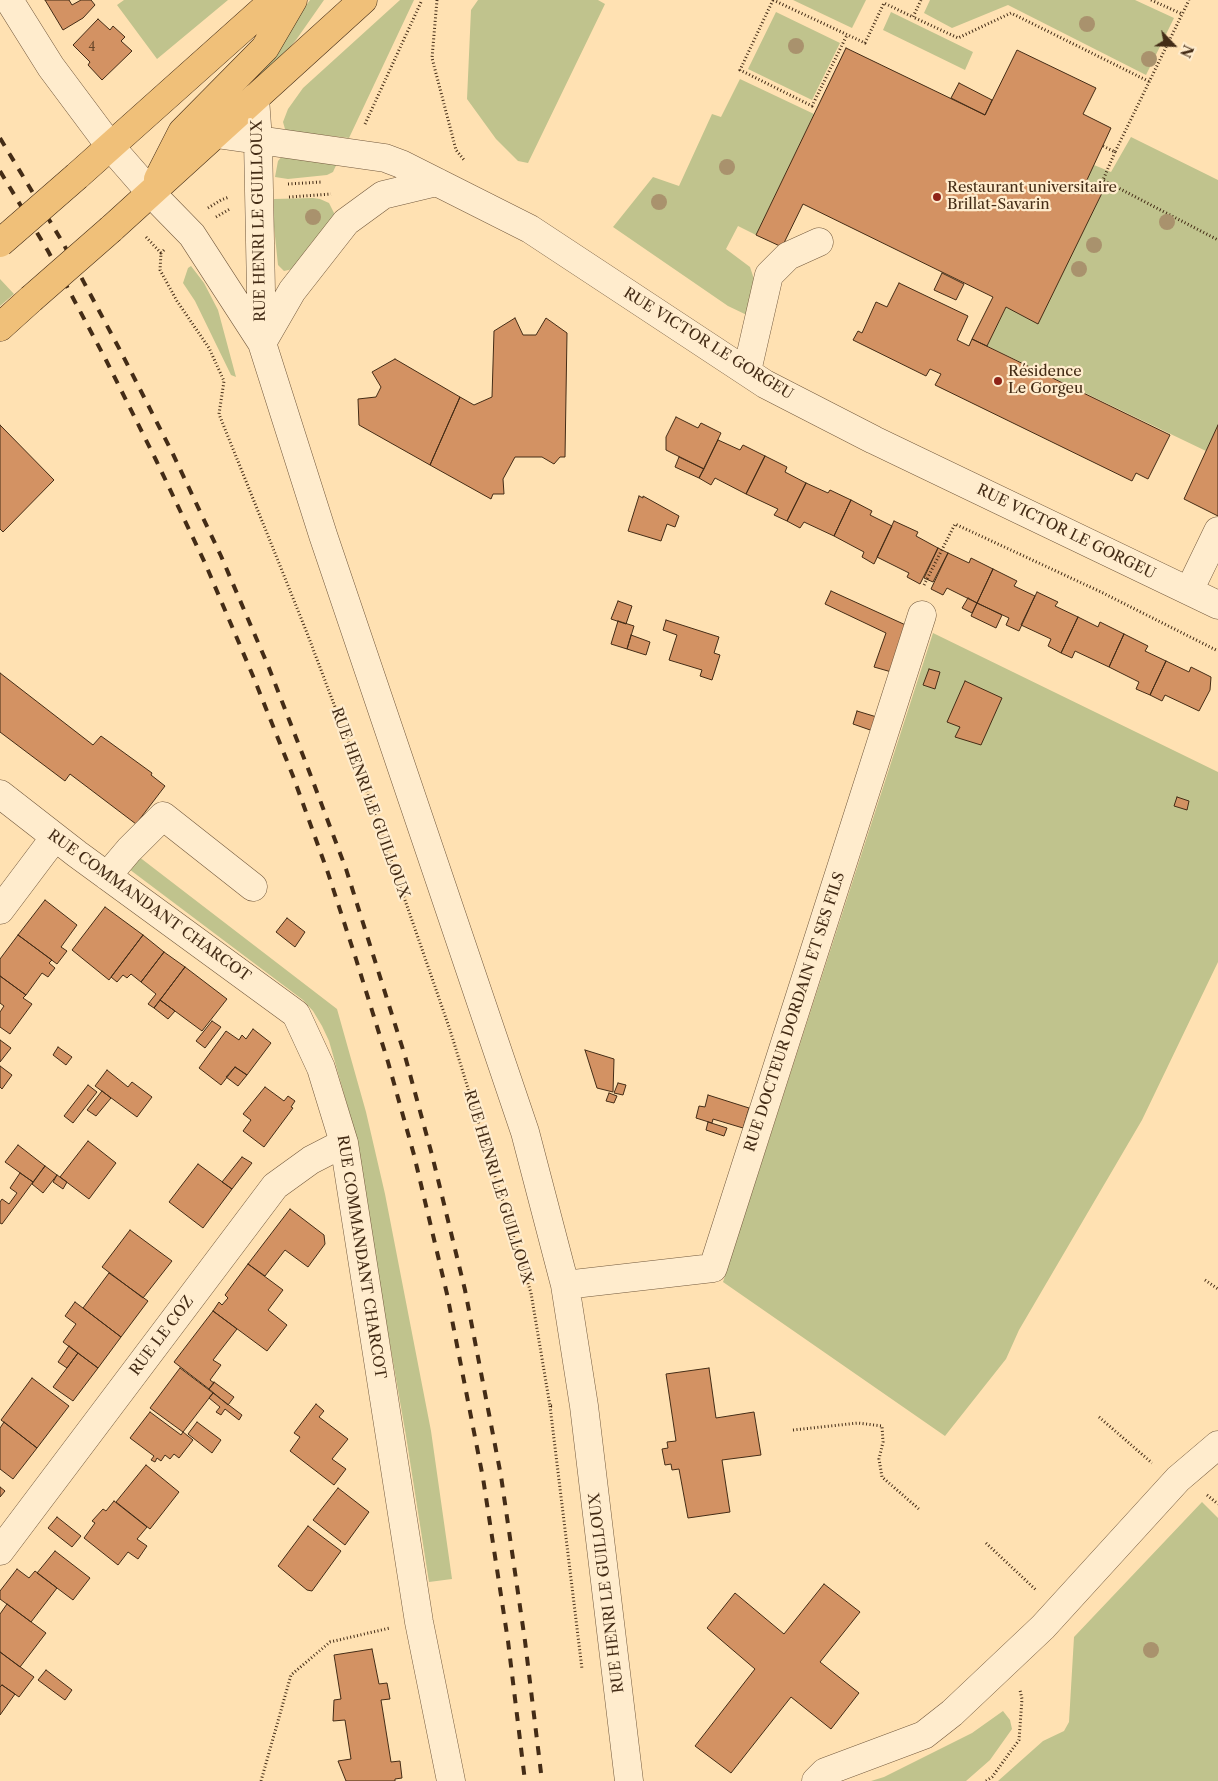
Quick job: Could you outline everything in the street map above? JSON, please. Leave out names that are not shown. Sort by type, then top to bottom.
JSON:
[{"type":"main road","points":[[0,243],[274,0]]},
{"type":"main road","points":[[151,193],[182,132],[265,48],[292,0]]},
{"type":"main road","points":[[0,327],[151,193],[363,0]]},
{"type":"street","name":"RUE HENRI LE GUILLOUX","points":[[9,0],[51,67],[110,146],[151,193],[192,235],[262,343],[323,535],[525,1132],[565,1285],[584,1406],[629,1781]]},
{"type":"street","name":"RUE HENRI LE GUILLOUX","points":[[255,98],[258,140],[262,343]]},
{"type":"street","name":"RUE VICTOR LE GORGEU","points":[[216,134],[385,158],[437,182],[530,229],[766,384],[874,440],[1218,605]]},
{"type":"street","points":[[262,343],[292,291],[346,222],[383,195],[437,182]]},
{"type":"street","points":[[747,372],[769,274],[788,256],[819,242]]},
{"type":"street","points":[[1190,591],[1218,532]]},
{"type":"street","name":"RUE DOCTEUR DORDAIN ET SES FILS","points":[[565,1285],[713,1268],[921,604]]},
{"type":"street","name":"RUE COMMANDANT CHARCOT","points":[[0,794],[107,876],[296,1014],[321,1068],[344,1143],[419,1622],[451,1781]]},
{"type":"street","points":[[107,876],[129,850],[163,816],[253,887]]},
{"type":"street","points":[[0,910],[55,837]]},
{"type":"street","name":"RUE LE COZ","points":[[0,1551],[275,1186],[311,1160],[344,1143]]},
{"type":"street","points":[[816,1781],[825,1772],[924,1736],[952,1713],[1058,1611],[1178,1479],[1218,1445]]},
{"type":"path","points":[[437,0],[432,58],[456,150],[466,162]]},
{"type":"path","points":[[847,35],[812,106],[740,70],[773,0],[865,43],[884,3],[958,38],[1012,14],[1150,82]]},
{"type":"path","points":[[913,17],[921,0]]},
{"type":"path","points":[[1151,0],[1182,14]]},
{"type":"path","points":[[1189,0],[1103,180],[1218,240]]},
{"type":"path","points":[[1104,146],[1115,152]]},
{"type":"path","name":"RUE HENRI LE GUILLOUX","points":[[183,226],[161,253],[160,270],[176,301],[209,348],[224,381],[219,414],[307,633],[368,793],[444,1012],[531,1293],[550,1406],[583,1673]]},
{"type":"path","points":[[921,604],[955,524],[1101,592],[1218,651]]},
{"type":"path","points":[[1205,1280],[1218,1289]]},
{"type":"path","points":[[550,1406],[584,1406]]},
{"type":"path","points":[[793,1430],[858,1423],[882,1426],[884,1442],[878,1459],[882,1477],[920,1510]]},
{"type":"path","points":[[986,1544],[1058,1611]]},
{"type":"path","points":[[262,1781],[291,1675],[330,1642],[419,1622]]},
{"type":"path","points":[[986,1781],[992,1777],[1019,1740],[1022,1699],[1016,1670],[1010,1659]]},
{"type":"green space","points":[[124,0],[228,0],[157,59],[117,5]]},
{"type":"green space","points":[[310,0],[324,0],[285,53],[256,78],[251,73],[275,49]]},
{"type":"green space","points":[[400,0],[414,0],[349,138],[285,129],[283,122],[288,109],[303,88]]},
{"type":"green space","points":[[478,0],[598,0],[605,4],[528,163],[518,161],[496,139],[467,99],[471,10]]},
{"type":"green space","points":[[793,0],[866,0],[852,28]]},
{"type":"green space","points":[[930,0],[1135,0],[1174,18],[1146,75],[1008,5],[952,28],[924,13]]},
{"type":"green space","points":[[776,12],[840,43],[812,100],[748,69]]},
{"type":"green space","points":[[891,12],[973,52],[965,70],[883,30]]},
{"type":"green space","points":[[740,79],[814,114],[756,235],[738,226],[726,249],[750,267],[757,288],[751,317],[728,306],[613,227],[653,177],[679,186],[712,114],[721,117]]},
{"type":"green space","points":[[1131,137],[1218,180],[1218,425],[1206,451],[987,346],[1006,307],[1038,323],[1103,191],[1086,182],[1094,165],[1111,172]]},
{"type":"green space","points":[[284,154],[338,161],[333,172],[327,175],[288,179],[275,177],[278,161]]},
{"type":"green space","points":[[313,198],[329,203],[337,219],[312,242],[293,269],[284,271],[278,265],[273,217],[274,199]]},
{"type":"green space","points":[[191,266],[204,283],[218,310],[236,377],[231,375],[195,301],[183,283],[188,268]]},
{"type":"green space","points":[[0,279],[14,294],[0,306]]},
{"type":"green space","points":[[933,633],[1218,772],[1218,962],[1142,1120],[1019,1330],[1006,1359],[945,1436],[723,1282]]},
{"type":"green space","points":[[134,853],[337,1009],[366,1112],[385,1194],[431,1431],[452,1579],[429,1582],[406,1436],[350,1115],[329,1041],[313,1011],[303,1000],[125,866]]},
{"type":"green space","points":[[1202,1502],[1218,1518],[1218,1781],[998,1781],[1043,1741],[1064,1731],[1069,1722],[1074,1637]]},
{"type":"green space","points":[[1003,1711],[1010,1720],[1012,1729],[990,1760],[966,1781],[871,1781],[884,1777],[972,1733]]},
{"type":"building","points":[[45,0],[69,0],[72,5],[81,0],[91,0],[95,5],[83,18],[63,30]]},
{"type":"building","points":[[98,19],[110,30],[113,26],[125,37],[121,41],[132,51],[102,80],[88,65],[90,62],[73,45]]},
{"type":"building","name":"Restaurant universitaire Brillat-Savarin","points":[[846,48],[985,115],[1017,50],[1096,88],[1083,114],[1111,128],[1086,182],[1103,191],[1038,324],[1006,307],[987,346],[972,339],[993,297],[803,204],[782,247],[756,235]]},
{"type":"building","points":[[959,83],[992,100],[985,115],[951,98]]},
{"type":"building","points":[[942,273],[964,284],[956,300],[934,290]]},
{"type":"building","name":"Résidence Le Gorgeu","points":[[899,283],[968,316],[957,340],[969,346],[972,339],[1170,435],[1148,479],[1136,473],[1132,481],[935,385],[941,374],[930,369],[926,376],[853,340],[858,331],[862,333],[876,302],[887,307]]},
{"type":"building","points":[[515,318],[523,335],[536,335],[546,318],[567,333],[565,457],[560,457],[554,464],[542,457],[515,457],[503,479],[504,494],[493,494],[491,499],[430,465],[460,397],[474,405],[492,397],[494,331]]},
{"type":"building","points":[[395,359],[460,397],[430,465],[359,425],[358,399],[376,397],[381,387],[372,372]]},
{"type":"building","points":[[676,417],[698,428],[701,423],[721,433],[704,469],[666,450],[666,437]]},
{"type":"building","points":[[0,425],[54,480],[3,532],[0,529]]},
{"type":"building","points":[[1218,425],[1218,516],[1184,499]]},
{"type":"building","points":[[718,440],[740,450],[743,445],[765,456],[746,494],[715,478],[711,485],[699,478]]},
{"type":"building","points":[[765,456],[787,467],[785,472],[806,483],[787,521],[774,515],[778,509],[746,494]]},
{"type":"building","points":[[679,457],[704,469],[699,478],[675,467]]},
{"type":"building","points":[[806,483],[828,493],[830,490],[851,500],[834,536],[804,522],[800,528],[787,521]]},
{"type":"building","points":[[639,496],[643,498],[643,496],[679,516],[675,527],[667,524],[661,541],[628,531]]},
{"type":"building","points":[[851,500],[872,511],[870,515],[892,526],[874,564],[862,557],[864,552],[834,536]]},
{"type":"building","points":[[894,521],[918,532],[916,536],[938,548],[920,584],[907,577],[909,573],[877,557]]},
{"type":"building","points":[[938,548],[948,553],[933,582],[924,578]]},
{"type":"building","points":[[948,553],[969,563],[971,558],[993,569],[977,603],[947,588],[943,595],[931,589]]},
{"type":"building","points":[[993,569],[1017,581],[1014,586],[1035,596],[1019,631],[1006,625],[1009,618],[977,603]]},
{"type":"building","points":[[831,591],[910,627],[895,673],[874,667],[886,633],[825,604]]},
{"type":"building","points":[[1037,592],[1058,602],[1055,606],[1078,617],[1061,653],[1048,646],[1051,639],[1021,625]]},
{"type":"building","points":[[968,598],[977,603],[972,613],[962,608]]},
{"type":"building","points":[[618,601],[632,606],[626,624],[611,619]]},
{"type":"building","points":[[977,603],[1002,615],[996,628],[971,616]]},
{"type":"building","points":[[1078,617],[1098,627],[1100,622],[1124,634],[1109,667],[1075,651],[1072,658],[1061,653]]},
{"type":"building","points":[[666,620],[719,637],[714,653],[720,655],[712,680],[700,676],[702,670],[669,660],[677,635],[663,630]]},
{"type":"building","points":[[618,621],[634,626],[627,649],[611,644]]},
{"type":"building","points":[[1124,634],[1148,646],[1145,651],[1166,661],[1150,695],[1136,689],[1139,682],[1109,667]]},
{"type":"building","points":[[631,635],[650,642],[646,655],[627,649]]},
{"type":"building","points":[[1166,661],[1189,672],[1191,667],[1211,677],[1210,690],[1199,711],[1165,695],[1162,701],[1150,695]]},
{"type":"building","points":[[929,669],[940,672],[935,689],[923,685]]},
{"type":"building","points":[[0,673],[93,745],[101,736],[152,773],[151,775],[165,786],[136,824],[70,774],[65,781],[0,732]]},
{"type":"building","points":[[965,681],[1002,698],[981,745],[955,737],[960,727],[947,722]]},
{"type":"building","points":[[857,711],[880,718],[876,732],[853,724]]},
{"type":"building","points":[[1177,797],[1189,801],[1187,810],[1174,806]]},
{"type":"building","points":[[45,900],[77,925],[61,947],[67,951],[57,964],[18,935]]},
{"type":"building","points":[[105,907],[143,935],[109,980],[72,950]]},
{"type":"building","points":[[287,918],[305,932],[295,947],[276,932]]},
{"type":"building","points":[[18,935],[52,960],[49,963],[55,968],[48,977],[42,973],[26,995],[0,976],[0,959]]},
{"type":"building","points":[[143,935],[164,952],[141,982],[131,974],[127,978],[123,975],[117,982],[111,977]]},
{"type":"building","points":[[164,952],[185,967],[154,1008],[148,1004],[156,994],[141,982]]},
{"type":"building","points":[[185,967],[227,999],[202,1031],[160,1000]]},
{"type":"building","points":[[0,976],[26,995],[23,998],[32,1004],[10,1034],[0,1027],[0,1012],[4,1006],[0,1003]]},
{"type":"building","points":[[160,1000],[175,1011],[168,1019],[154,1008]]},
{"type":"building","points":[[212,1021],[221,1027],[205,1048],[196,1041]]},
{"type":"building","points":[[253,1029],[271,1043],[247,1075],[235,1067],[221,1085],[199,1068],[226,1031],[239,1040],[242,1035],[246,1039]]},
{"type":"building","points":[[0,1040],[11,1048],[0,1062]]},
{"type":"building","points":[[58,1047],[72,1057],[66,1065],[53,1055]]},
{"type":"building","points":[[585,1050],[614,1059],[613,1092],[597,1088]]},
{"type":"building","points":[[0,1066],[12,1075],[2,1089],[0,1087]]},
{"type":"building","points":[[235,1067],[247,1075],[238,1086],[226,1077]]},
{"type":"building","points":[[107,1070],[128,1087],[132,1082],[152,1097],[137,1117],[95,1086]]},
{"type":"building","points":[[618,1083],[626,1085],[623,1095],[614,1093]]},
{"type":"building","points":[[88,1085],[97,1092],[73,1123],[64,1116]]},
{"type":"building","points":[[265,1087],[284,1101],[288,1096],[295,1101],[291,1107],[293,1108],[264,1147],[243,1131],[251,1120],[243,1114]]},
{"type":"building","points":[[102,1091],[111,1098],[96,1116],[87,1110]]},
{"type":"building","points":[[609,1093],[617,1096],[614,1103],[606,1101]]},
{"type":"building","points":[[708,1095],[749,1108],[743,1128],[713,1119],[712,1123],[696,1118],[699,1106],[705,1107]]},
{"type":"building","points":[[708,1122],[727,1128],[724,1136],[706,1130]]},
{"type":"building","points":[[88,1141],[116,1163],[89,1199],[60,1177]]},
{"type":"building","points":[[18,1145],[45,1166],[33,1182],[5,1162]]},
{"type":"building","points":[[242,1157],[252,1163],[232,1189],[222,1182]]},
{"type":"building","points":[[198,1164],[232,1189],[203,1228],[169,1202]]},
{"type":"building","points":[[45,1166],[57,1175],[43,1193],[32,1184]]},
{"type":"building","points":[[20,1173],[33,1182],[2,1224],[0,1223],[0,1202],[2,1199],[9,1204],[17,1193],[10,1188]]},
{"type":"building","points":[[57,1175],[67,1182],[63,1189],[53,1182]]},
{"type":"building","points":[[290,1209],[324,1235],[325,1244],[308,1267],[285,1250],[265,1276],[248,1264]]},
{"type":"building","points":[[130,1230],[172,1261],[143,1298],[102,1267]]},
{"type":"building","points":[[248,1264],[283,1290],[268,1310],[287,1325],[267,1351],[213,1311],[219,1302],[222,1305],[228,1298],[225,1295]]},
{"type":"building","points":[[109,1273],[148,1301],[121,1337],[83,1308]]},
{"type":"building","points":[[75,1302],[121,1337],[98,1368],[63,1342],[76,1324],[65,1316]]},
{"type":"building","points":[[213,1311],[237,1329],[213,1360],[221,1365],[210,1380],[214,1383],[209,1389],[174,1362]]},
{"type":"building","points":[[69,1346],[78,1353],[67,1368],[58,1362]]},
{"type":"building","points":[[78,1353],[98,1368],[73,1401],[53,1387]]},
{"type":"building","points":[[180,1368],[213,1393],[183,1432],[150,1408]]},
{"type":"building","points":[[709,1368],[716,1418],[754,1412],[761,1455],[722,1460],[730,1512],[688,1518],[679,1469],[672,1470],[671,1464],[665,1465],[662,1449],[668,1448],[667,1442],[676,1441],[666,1374]]},
{"type":"building","points":[[32,1378],[69,1406],[37,1448],[1,1420]]},
{"type":"building","points":[[214,1382],[234,1397],[228,1405],[209,1389]]},
{"type":"building","points":[[213,1393],[242,1415],[239,1420],[225,1409],[221,1415],[216,1412],[220,1407],[209,1398]]},
{"type":"building","points":[[316,1404],[324,1411],[319,1417],[348,1439],[332,1459],[346,1469],[334,1485],[290,1451],[300,1437],[294,1433]]},
{"type":"building","points":[[150,1412],[181,1435],[183,1432],[193,1440],[179,1458],[174,1454],[170,1459],[165,1455],[161,1461],[157,1458],[155,1462],[151,1460],[154,1456],[130,1438]]},
{"type":"building","points":[[4,1422],[37,1448],[13,1479],[0,1469],[0,1428]]},
{"type":"building","points":[[197,1422],[221,1440],[212,1453],[188,1434]]},
{"type":"building","points":[[146,1465],[179,1492],[150,1529],[116,1502]]},
{"type":"building","points":[[0,1487],[5,1491],[0,1497]]},
{"type":"building","points":[[338,1488],[369,1512],[345,1545],[313,1520]]},
{"type":"building","points":[[114,1501],[147,1527],[137,1539],[147,1546],[138,1559],[128,1552],[118,1565],[84,1538],[95,1523],[92,1521],[103,1509],[106,1511]]},
{"type":"building","points":[[57,1517],[81,1536],[72,1547],[48,1528]]},
{"type":"building","points":[[308,1526],[341,1551],[312,1591],[307,1590],[278,1566]]},
{"type":"building","points":[[55,1551],[90,1578],[73,1600],[37,1573]]},
{"type":"building","points":[[17,1569],[29,1578],[35,1571],[57,1588],[31,1622],[0,1599],[0,1591]]},
{"type":"building","points":[[824,1584],[860,1612],[820,1662],[859,1693],[831,1729],[791,1697],[731,1773],[695,1746],[755,1669],[707,1628],[735,1593],[784,1634]]},
{"type":"building","points":[[7,1604],[46,1633],[20,1667],[0,1652],[0,1614]]},
{"type":"building","points":[[372,1649],[379,1684],[387,1683],[390,1699],[381,1700],[391,1762],[400,1761],[402,1778],[395,1779],[395,1781],[346,1781],[338,1761],[351,1759],[345,1720],[333,1721],[334,1700],[341,1699],[334,1655]]},
{"type":"building","points":[[0,1652],[34,1677],[19,1697],[2,1685],[0,1687]]},
{"type":"building","points":[[46,1670],[72,1690],[65,1700],[38,1680]]},
{"type":"building","points":[[2,1685],[15,1694],[0,1715],[0,1687]]},
{"type":"railway","points":[[0,138],[63,243],[172,452],[221,556],[269,668],[346,869],[405,1056],[432,1155],[465,1290],[501,1476],[525,1641],[542,1781]]},
{"type":"railway","points":[[0,171],[48,251],[106,360],[205,563],[293,776],[328,873],[388,1062],[414,1155],[447,1294],[483,1478],[508,1641],[525,1781]]},
{"type":"place","name":"Restaurant universitaire Brillat-Savarin","points":[[937,197]]},
{"type":"place","name":"Résidence Le Gorgeu","points":[[998,381]]}]
